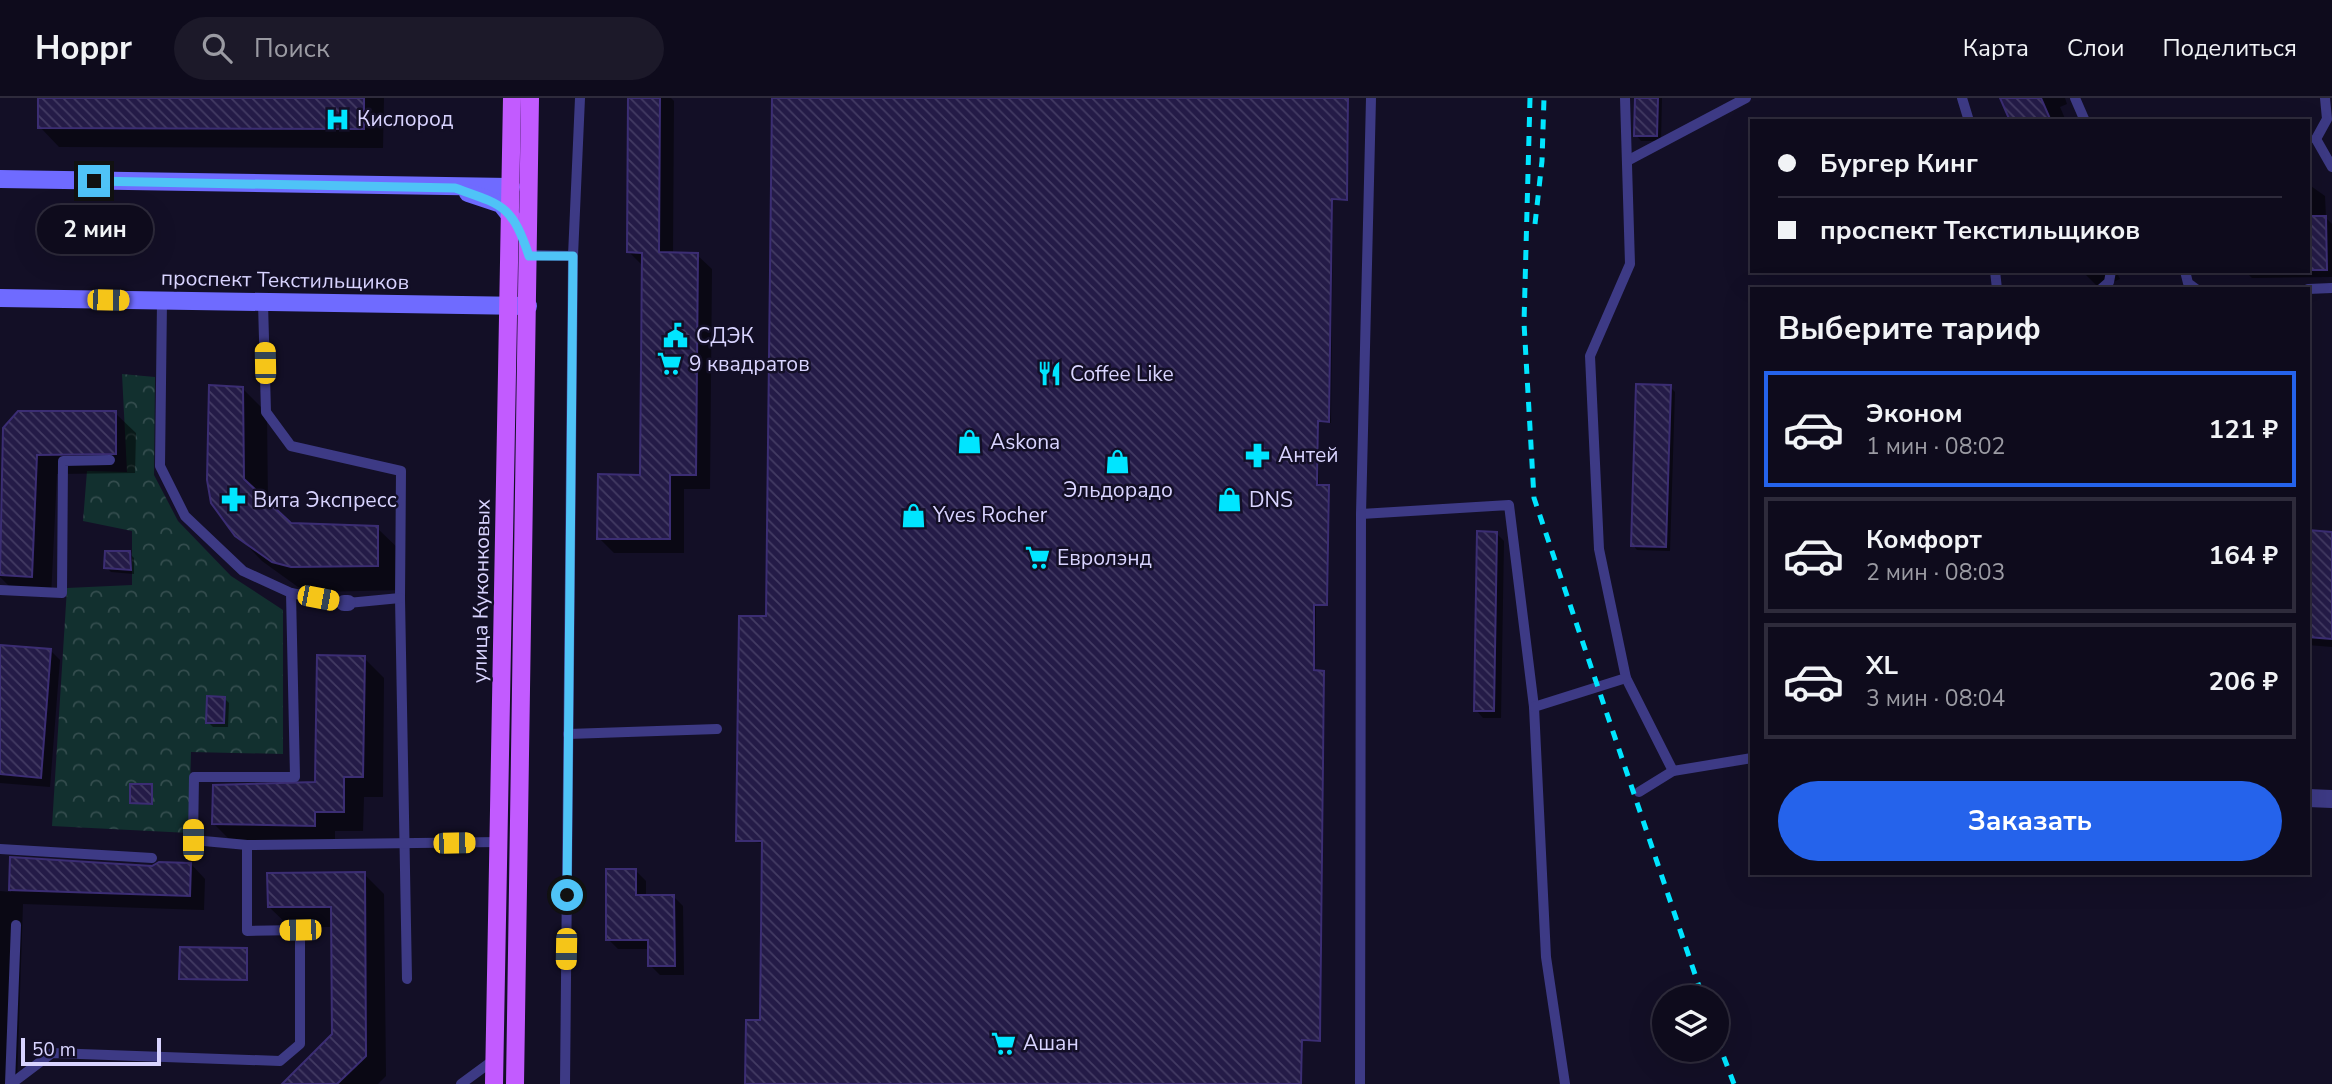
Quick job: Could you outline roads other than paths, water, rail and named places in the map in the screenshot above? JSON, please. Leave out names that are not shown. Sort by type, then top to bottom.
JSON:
[{"type":"main road","name":"улица Куконковых","points":[[494,1084],[512,98]]},
{"type":"main road","name":"улица Куконковых","points":[[515,1084],[530,98]]},
{"type":"main road","points":[[0,179],[511,187],[529,256]]},
{"type":"main road","points":[[455,188],[501,204],[519,226],[529,256]]},
{"type":"main road","points":[[510,255],[529,256]]},
{"type":"main road","name":"проспект Текстильщиков","points":[[0,298],[528,306]]},
{"type":"street","points":[[2310,798],[2332,800]]},
{"type":"lane","points":[[565,1084],[573,256],[580,98]]},
{"type":"lane","points":[[1360,1084],[1361,514],[1371,98]]},
{"type":"lane","points":[[1625,98],[1630,264],[1590,356],[1600,549],[1626,678],[1673,771]]},
{"type":"lane","points":[[1627,161],[1746,98]]},
{"type":"lane","points":[[1962,98],[1968,119]]},
{"type":"lane","points":[[2075,98],[2084,119]]},
{"type":"lane","points":[[2325,98],[2327,119],[2312,139],[2332,167]]},
{"type":"lane","points":[[529,256],[573,256]]},
{"type":"lane","points":[[2310,289],[2332,288]]},
{"type":"lane","points":[[162,301],[160,467],[185,516],[243,571],[292,593],[346,603],[400,598]]},
{"type":"lane","points":[[264,303],[266,412],[291,446],[401,471],[400,598],[407,979]]},
{"type":"lane","points":[[0,590],[62,593],[63,461],[110,460]]},
{"type":"lane","points":[[1361,514],[1509,505],[1534,707],[1546,957],[1565,1084]]},
{"type":"lane","points":[[292,593],[295,777],[194,777],[193,840],[247,845],[499,842]]},
{"type":"lane","points":[[1534,707],[1626,678]]},
{"type":"lane","points":[[568,734],[717,729]]},
{"type":"lane","points":[[1639,792],[1673,771],[1750,758]]},
{"type":"lane","points":[[11,1084],[52,1053],[280,1060],[300,1044],[300,930],[247,931],[247,845]]},
{"type":"lane","points":[[0,849],[152,858]]},
{"type":"lane","points":[[11,1084],[16,925]]},
{"type":"lane","points":[[461,1084],[495,1059]]},
{"type":"railway","points":[[1530,98],[1524,323],[1534,498],[1699,985]]},
{"type":"railway","points":[[1535,224],[1542,161],[1544,98]]},
{"type":"railway","points":[[1726,1062],[1734,1084]]},
{"type":"place","name":"Кислород","points":[[337,119]]},
{"type":"place","name":"СДЭК","points":[[676,336]]},
{"type":"place","name":"9 квадратов","points":[[669,364]]},
{"type":"place","name":"Coffee Like","points":[[1050,374]]},
{"type":"place","name":"Askona","points":[[970,442]]},
{"type":"place","name":"Антей","points":[[1258,455]]},
{"type":"place","name":"Эльдорадо","points":[[1118,461]]},
{"type":"place","name":"Вита Экспресс","points":[[233,500]]},
{"type":"place","name":"DNS","points":[[1229,500]]},
{"type":"place","name":"Yves Rocher","points":[[913,515]]},
{"type":"place","name":"Евролэнд","points":[[1037,558]]},
{"type":"place","name":"Ашан","points":[[1003,1043]]}]
